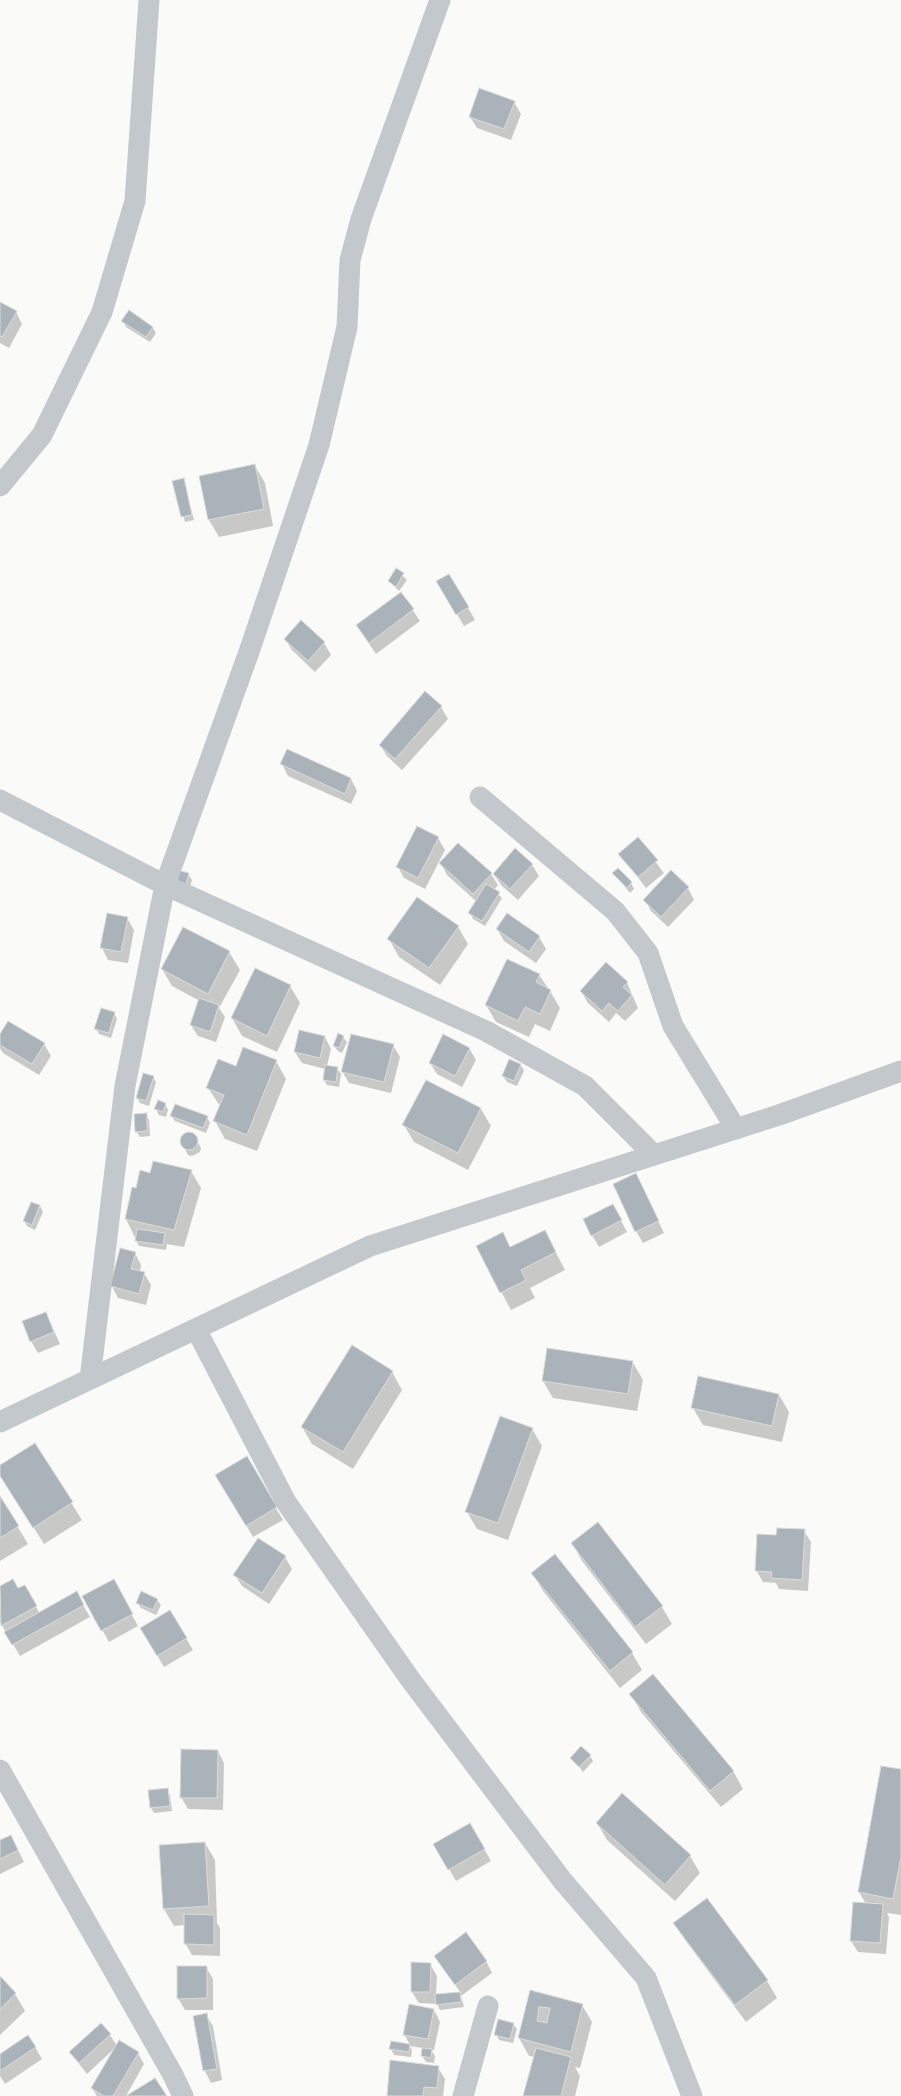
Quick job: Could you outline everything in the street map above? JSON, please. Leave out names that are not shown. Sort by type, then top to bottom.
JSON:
[{"type":"street","points":[[0,486],[42,435],[102,312],[135,201],[149,0]]},
{"type":"street","points":[[90,1380],[124,1086],[165,885],[250,649],[319,445],[347,327],[350,260],[361,218],[440,0]]},
{"type":"street","points":[[480,797],[616,911],[648,954],[673,1026],[736,1129]]},
{"type":"street","points":[[0,800],[165,885],[494,1035],[585,1086],[654,1155]]},
{"type":"street","points":[[0,1422],[370,1246],[736,1129],[901,1071]]},
{"type":"street","points":[[196,1329],[286,1502],[410,1679],[556,1873],[646,1978],[692,2096]]},
{"type":"street","points":[[0,1770],[168,2066],[183,2096]]},
{"type":"street","points":[[463,2096],[488,2006]]},
{"type":"building","points":[[479,88],[515,101],[504,129],[469,117]]},
{"type":"building","points":[[0,302],[17,311],[2,337],[0,336]]},
{"type":"building","points":[[129,310],[153,327],[146,337],[121,321]]},
{"type":"building","points":[[255,464],[264,509],[208,520],[199,476]]},
{"type":"building","points":[[184,478],[192,515],[181,517],[172,481]]},
{"type":"building","points":[[396,568],[404,573],[396,587],[388,581]]},
{"type":"building","points":[[449,574],[469,607],[456,615],[436,581]]},
{"type":"building","points":[[401,592],[414,609],[369,643],[356,625]]},
{"type":"building","points":[[301,620],[325,642],[308,661],[284,639]]},
{"type":"building","points":[[425,691],[442,706],[395,759],[379,745]]},
{"type":"building","points":[[287,749],[351,778],[345,794],[280,764]]},
{"type":"building","points":[[417,826],[439,837],[418,878],[396,867]]},
{"type":"building","points":[[638,837],[658,860],[638,877],[618,854]]},
{"type":"building","points":[[458,843],[492,873],[473,894],[439,863]]},
{"type":"building","points":[[515,848],[533,864],[510,889],[493,874]]},
{"type":"building","points":[[618,868],[632,882],[627,888],[612,873]]},
{"type":"building","points":[[177,870],[189,873],[185,888],[173,885]]},
{"type":"building","points":[[671,870],[689,887],[661,917],[643,900]]},
{"type":"building","points":[[486,884],[500,892],[482,921],[468,913]]},
{"type":"building","points":[[417,897],[459,926],[429,968],[387,939]]},
{"type":"building","points":[[107,913],[128,917],[121,952],[100,948]]},
{"type":"building","points":[[507,913],[540,936],[529,952],[496,929]]},
{"type":"building","points":[[183,927],[230,951],[208,994],[161,969]]},
{"type":"building","points":[[507,959],[540,974],[536,982],[551,990],[540,1014],[525,1007],[518,1021],[485,1005]]},
{"type":"building","points":[[606,962],[628,982],[623,987],[632,995],[618,1011],[609,1003],[602,1011],[580,991]]},
{"type":"building","points":[[255,968],[291,985],[267,1036],[231,1018]]},
{"type":"building","points":[[199,998],[219,1005],[210,1032],[190,1025]]},
{"type":"building","points":[[101,1008],[115,1012],[109,1033],[94,1029]]},
{"type":"building","points":[[8,1021],[45,1043],[32,1064],[0,1045],[0,1034]]},
{"type":"building","points":[[299,1030],[325,1036],[320,1058],[294,1052]]},
{"type":"building","points":[[338,1033],[344,1036],[339,1048],[333,1046]]},
{"type":"building","points":[[351,1034],[394,1044],[384,1082],[341,1072]]},
{"type":"building","points":[[443,1034],[470,1048],[455,1076],[429,1063]]},
{"type":"building","points":[[243,1047],[277,1060],[247,1135],[213,1121],[224,1095],[206,1088],[218,1059],[236,1066]]},
{"type":"building","points":[[509,1059],[521,1064],[514,1081],[502,1076]]},
{"type":"building","points":[[325,1065],[338,1067],[336,1082],[323,1080]]},
{"type":"building","points":[[143,1073],[154,1076],[146,1101],[136,1098]]},
{"type":"building","points":[[426,1080],[481,1108],[458,1153],[402,1125]]},
{"type":"building","points":[[158,1100],[166,1103],[163,1112],[154,1109]]},
{"type":"building","points":[[175,1104],[208,1116],[203,1128],[170,1116]]},
{"type":"building","points":[[147,1113],[147,1131],[135,1132],[134,1114]]},
{"type":"building","points":[[185,1132],[193,1132],[198,1137],[196,1148],[185,1150],[180,1145],[180,1137]]},
{"type":"building","points":[[153,1161],[192,1170],[174,1230],[125,1219],[132,1187],[136,1188],[140,1170],[150,1173]]},
{"type":"building","points":[[636,1173],[659,1221],[635,1232],[613,1184]]},
{"type":"building","points":[[31,1202],[40,1205],[32,1225],[23,1221]]},
{"type":"building","points":[[613,1204],[622,1220],[591,1236],[583,1219]]},
{"type":"building","points":[[137,1229],[165,1233],[163,1245],[135,1241]]},
{"type":"building","points":[[545,1230],[556,1252],[521,1270],[526,1280],[500,1293],[476,1246],[503,1232],[510,1247]]},
{"type":"building","points":[[120,1248],[136,1252],[131,1269],[145,1272],[139,1294],[110,1286]]},
{"type":"building","points":[[46,1312],[54,1332],[30,1342],[22,1321]]},
{"type":"building","points":[[352,1345],[393,1371],[343,1452],[301,1427]]},
{"type":"building","points":[[547,1348],[633,1361],[628,1394],[542,1381]]},
{"type":"building","points":[[698,1376],[779,1394],[772,1426],[691,1408]]},
{"type":"building","points":[[500,1416],[533,1428],[498,1523],[465,1512]]},
{"type":"building","points":[[35,1443],[73,1502],[33,1528],[0,1476],[0,1465]]},
{"type":"building","points":[[247,1456],[277,1507],[246,1526],[215,1475]]},
{"type":"building","points":[[0,1496],[19,1526],[0,1538]]},
{"type":"building","points":[[598,1522],[663,1606],[635,1627],[571,1543]]},
{"type":"building","points":[[777,1528],[805,1529],[802,1580],[771,1578],[772,1572],[755,1571],[757,1534],[776,1535]]},
{"type":"building","points":[[258,1538],[286,1556],[262,1593],[233,1575]]},
{"type":"building","points":[[555,1554],[633,1652],[610,1671],[531,1573]]},
{"type":"building","points":[[13,1579],[18,1588],[25,1585],[37,1606],[1,1626],[0,1586]]},
{"type":"building","points":[[114,1579],[133,1614],[101,1631],[82,1596]]},
{"type":"building","points":[[77,1591],[84,1605],[12,1645],[4,1632]]},
{"type":"building","points":[[141,1591],[158,1599],[153,1610],[136,1603]]},
{"type":"building","points":[[170,1610],[187,1638],[157,1656],[140,1628]]},
{"type":"building","points":[[653,1674],[734,1771],[710,1791],[629,1694]]},
{"type":"building","points":[[581,1746],[591,1755],[579,1767],[570,1758]]},
{"type":"building","points":[[181,1749],[218,1750],[217,1798],[180,1798]]},
{"type":"building","points":[[881,1766],[901,1769],[901,1857],[893,1899],[858,1892]]},
{"type":"building","points":[[168,1788],[170,1806],[150,1808],[148,1790]]},
{"type":"building","points":[[622,1793],[691,1855],[665,1885],[596,1823]]},
{"type":"building","points":[[470,1823],[485,1849],[448,1870],[433,1844]]},
{"type":"building","points":[[11,1835],[18,1850],[0,1859],[0,1840]]},
{"type":"building","points":[[205,1842],[209,1906],[163,1909],[159,1845]]},
{"type":"building","points":[[707,1898],[768,1980],[735,2005],[673,1923]]},
{"type":"building","points":[[853,1902],[883,1904],[880,1943],[850,1941]]},
{"type":"building","points":[[184,1914],[214,1915],[214,1945],[184,1944]]},
{"type":"building","points":[[466,1932],[487,1961],[455,1985],[434,1956]]},
{"type":"building","points":[[411,1962],[431,1963],[430,1992],[411,1992]]},
{"type":"building","points":[[177,1966],[207,1966],[207,1998],[177,1999]]},
{"type":"building","points":[[0,1976],[16,1993],[0,2009]]},
{"type":"building","points":[[530,1990],[583,2004],[571,2052],[518,2038]],"holes":[[[539,2007],[550,2008],[547,2023],[537,2021]]]},
{"type":"building","points":[[460,1992],[461,2002],[436,2005],[435,1994]]},
{"type":"building","points":[[409,2004],[434,2009],[428,2039],[403,2035]]},
{"type":"building","points":[[207,2013],[217,2069],[203,2071],[193,2016]]},
{"type":"building","points":[[498,2019],[514,2023],[510,2039],[494,2035]]},
{"type":"building","points":[[101,2023],[111,2034],[79,2063],[69,2052]]},
{"type":"building","points":[[28,2035],[36,2047],[0,2071],[0,2054]]},
{"type":"building","points":[[119,2040],[139,2052],[113,2096],[104,2096],[91,2088]]},
{"type":"building","points":[[391,2041],[410,2044],[409,2052],[389,2049]]},
{"type":"building","points":[[422,2048],[432,2049],[431,2058],[421,2056]]},
{"type":"building","points":[[536,2048],[571,2057],[561,2096],[523,2096]]},
{"type":"building","points":[[390,2060],[439,2066],[437,2088],[424,2087],[423,2096],[387,2096]]},
{"type":"building","points":[[155,2078],[167,2096],[126,2096]]}]
